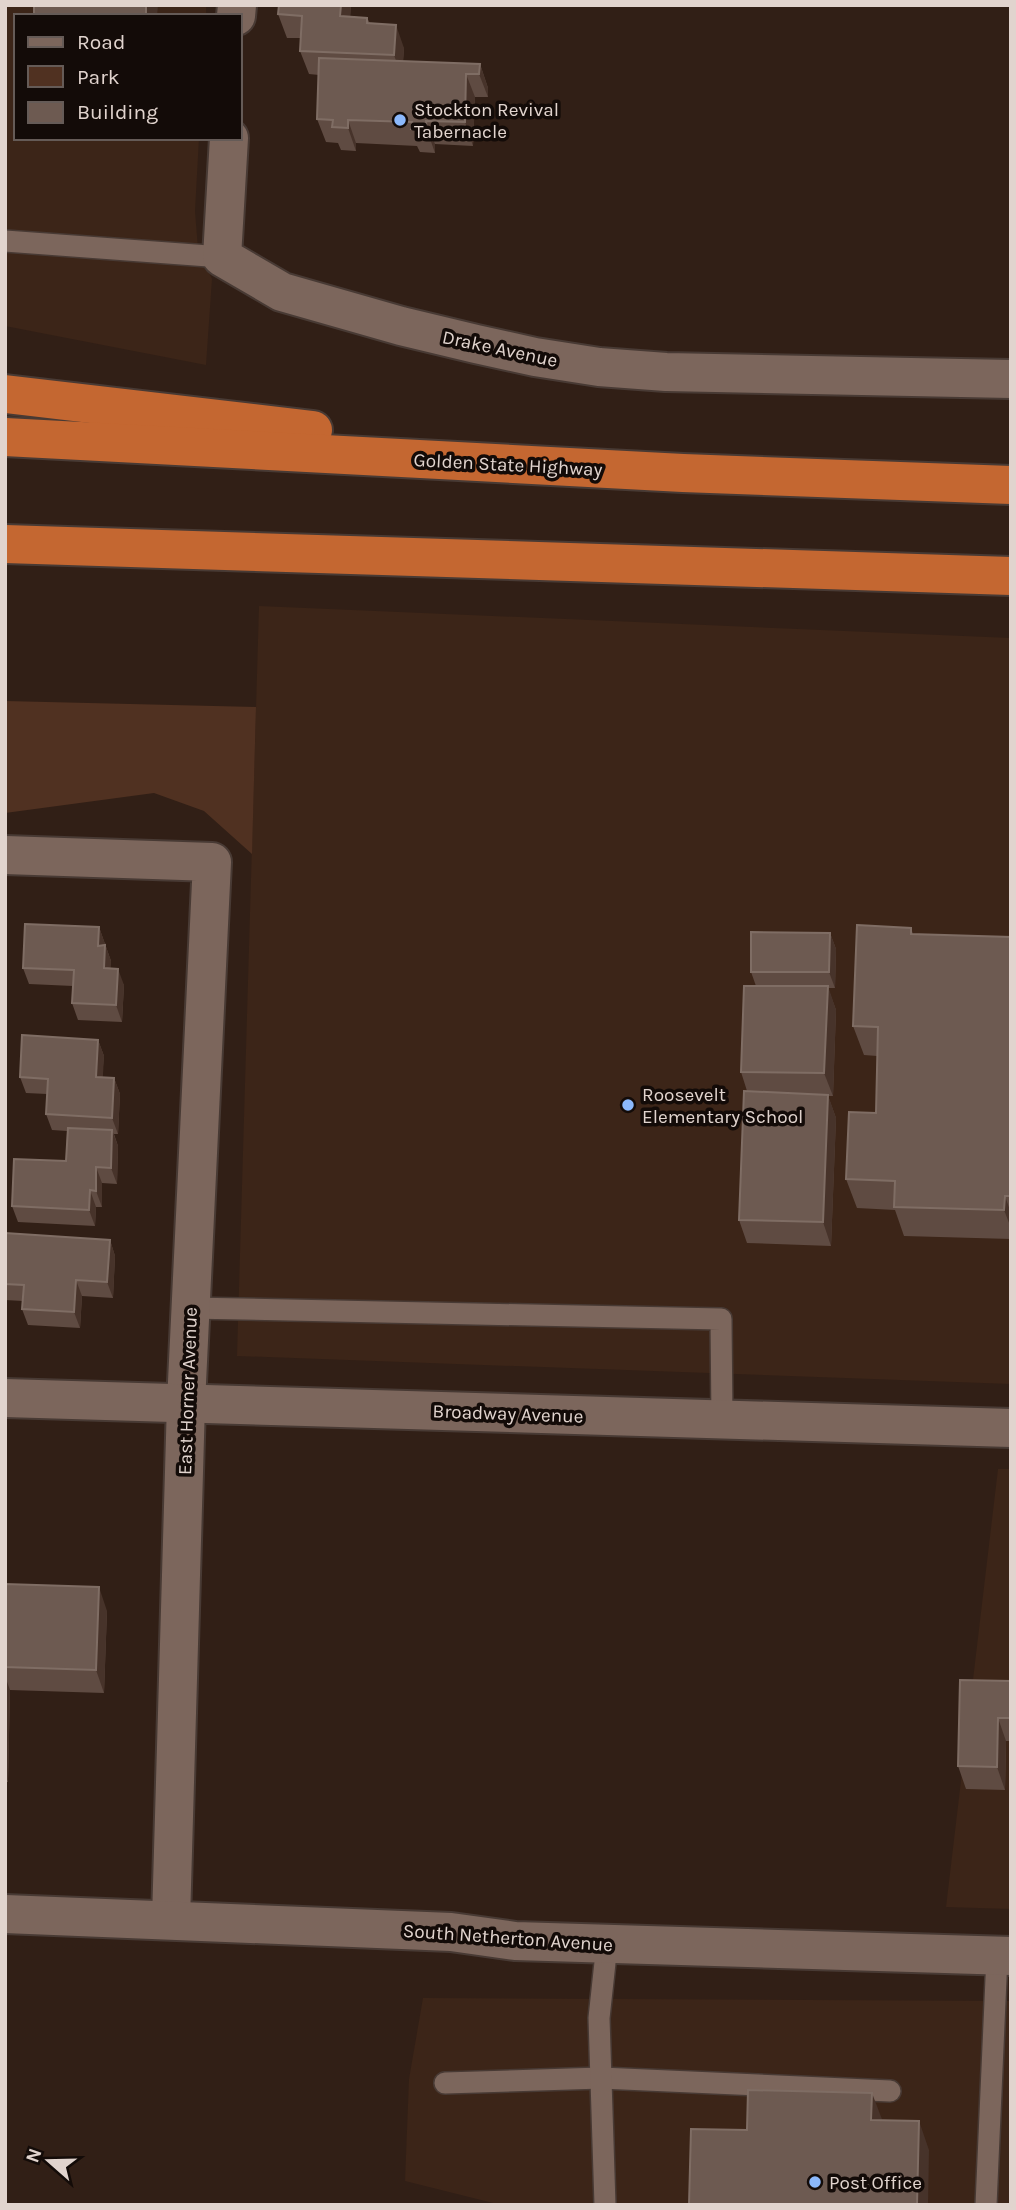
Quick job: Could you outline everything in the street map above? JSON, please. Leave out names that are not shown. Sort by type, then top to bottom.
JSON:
[{"type":"highway","points":[[5,394],[683,473]]},
{"type":"highway","name":"Golden State Highway","points":[[5,437],[683,473],[1011,485]]},
{"type":"highway","points":[[5,544],[1011,576]]},
{"type":"street","points":[[222,257],[229,140]]},
{"type":"street","name":"Drake Avenue","points":[[222,257],[282,292],[401,327],[574,363],[666,372],[1011,379]]},
{"type":"street","name":"East Horner Avenue","points":[[5,855],[212,862],[186,1403],[171,1920]]},
{"type":"street","name":"Broadway Avenue","points":[[5,1398],[1011,1428]]},
{"type":"street","name":"South Netherton Avenue","points":[[5,1914],[451,1932],[515,1941],[1004,1956]]},
{"type":"lane","name":"Drake Avenue","points":[[5,241],[222,257]]},
{"type":"lane","points":[[191,1308],[721,1319],[722,1419]]},
{"type":"lane","points":[[605,2205],[598,2018],[607,1944]]},
{"type":"lane","points":[[986,2205],[1004,1956]]},
{"type":"lane","points":[[445,2083],[601,2078],[890,2091]]},
{"type":"shaded area","points":[[5,5],[206,5],[206,14],[14,14],[14,140],[199,140],[195,211],[198,249],[212,279],[206,365],[5,326]]},
{"type":"shaded area","name":"Roosevelt Elementary School","points":[[259,606],[1011,638],[1011,1384],[237,1356]]},
{"type":"shaded area","points":[[998,1469],[1011,1469],[1011,1909],[946,1907]]},
{"type":"shaded area","points":[[423,1998],[1011,2001],[1011,2205],[501,2205],[405,2181],[409,2079]]},
{"type":"green space","points":[[5,701],[256,707],[252,854],[204,811],[154,793],[5,813]]},
{"type":"building","points":[[34,5],[146,5],[146,14],[34,14]]},
{"type":"building","points":[[279,5],[341,5],[340,16],[367,18],[367,23],[396,25],[394,55],[300,51],[302,16],[278,14]]},
{"type":"building","points":[[319,58],[480,64],[479,74],[466,74],[465,122],[426,121],[427,130],[411,129],[412,122],[348,120],[348,128],[332,127],[333,120],[317,119]]},
{"type":"building","points":[[25,924],[99,927],[98,946],[105,945],[104,968],[118,969],[116,1005],[72,1003],[74,970],[23,968]]},
{"type":"building","points":[[857,925],[911,928],[911,934],[1011,937],[1011,1196],[1005,1196],[1004,1210],[894,1207],[895,1181],[846,1179],[849,1112],[876,1113],[878,1027],[853,1026]]},
{"type":"building","points":[[751,932],[830,933],[829,972],[751,972]]},
{"type":"building","points":[[744,986],[828,986],[824,1073],[741,1072]]},
{"type":"building","points":[[22,1035],[98,1040],[96,1077],[114,1078],[112,1118],[46,1114],[48,1079],[20,1077]]},
{"type":"building","points":[[744,1091],[828,1095],[823,1222],[739,1220]]},
{"type":"building","points":[[68,1128],[112,1130],[111,1168],[96,1167],[96,1191],[90,1190],[89,1210],[12,1206],[14,1159],[66,1161]]},
{"type":"building","points":[[5,1233],[110,1240],[107,1282],[76,1280],[74,1312],[22,1309],[24,1285],[5,1284]]},
{"type":"building","points":[[5,1584],[99,1587],[96,1670],[5,1667]]},
{"type":"building","points":[[960,1680],[1011,1681],[1011,1718],[998,1718],[997,1767],[958,1766]]},
{"type":"building","name":"Post Office","points":[[748,2090],[872,2093],[871,2120],[919,2121],[917,2205],[689,2205],[691,2129],[747,2130]]},
{"type":"place","name":"Stockton Revival Tabernacle","points":[[400,120]]},
{"type":"place","name":"Roosevelt Elementary School","points":[[628,1105]]},
{"type":"place","name":"Post Office","points":[[815,2182]]}]
